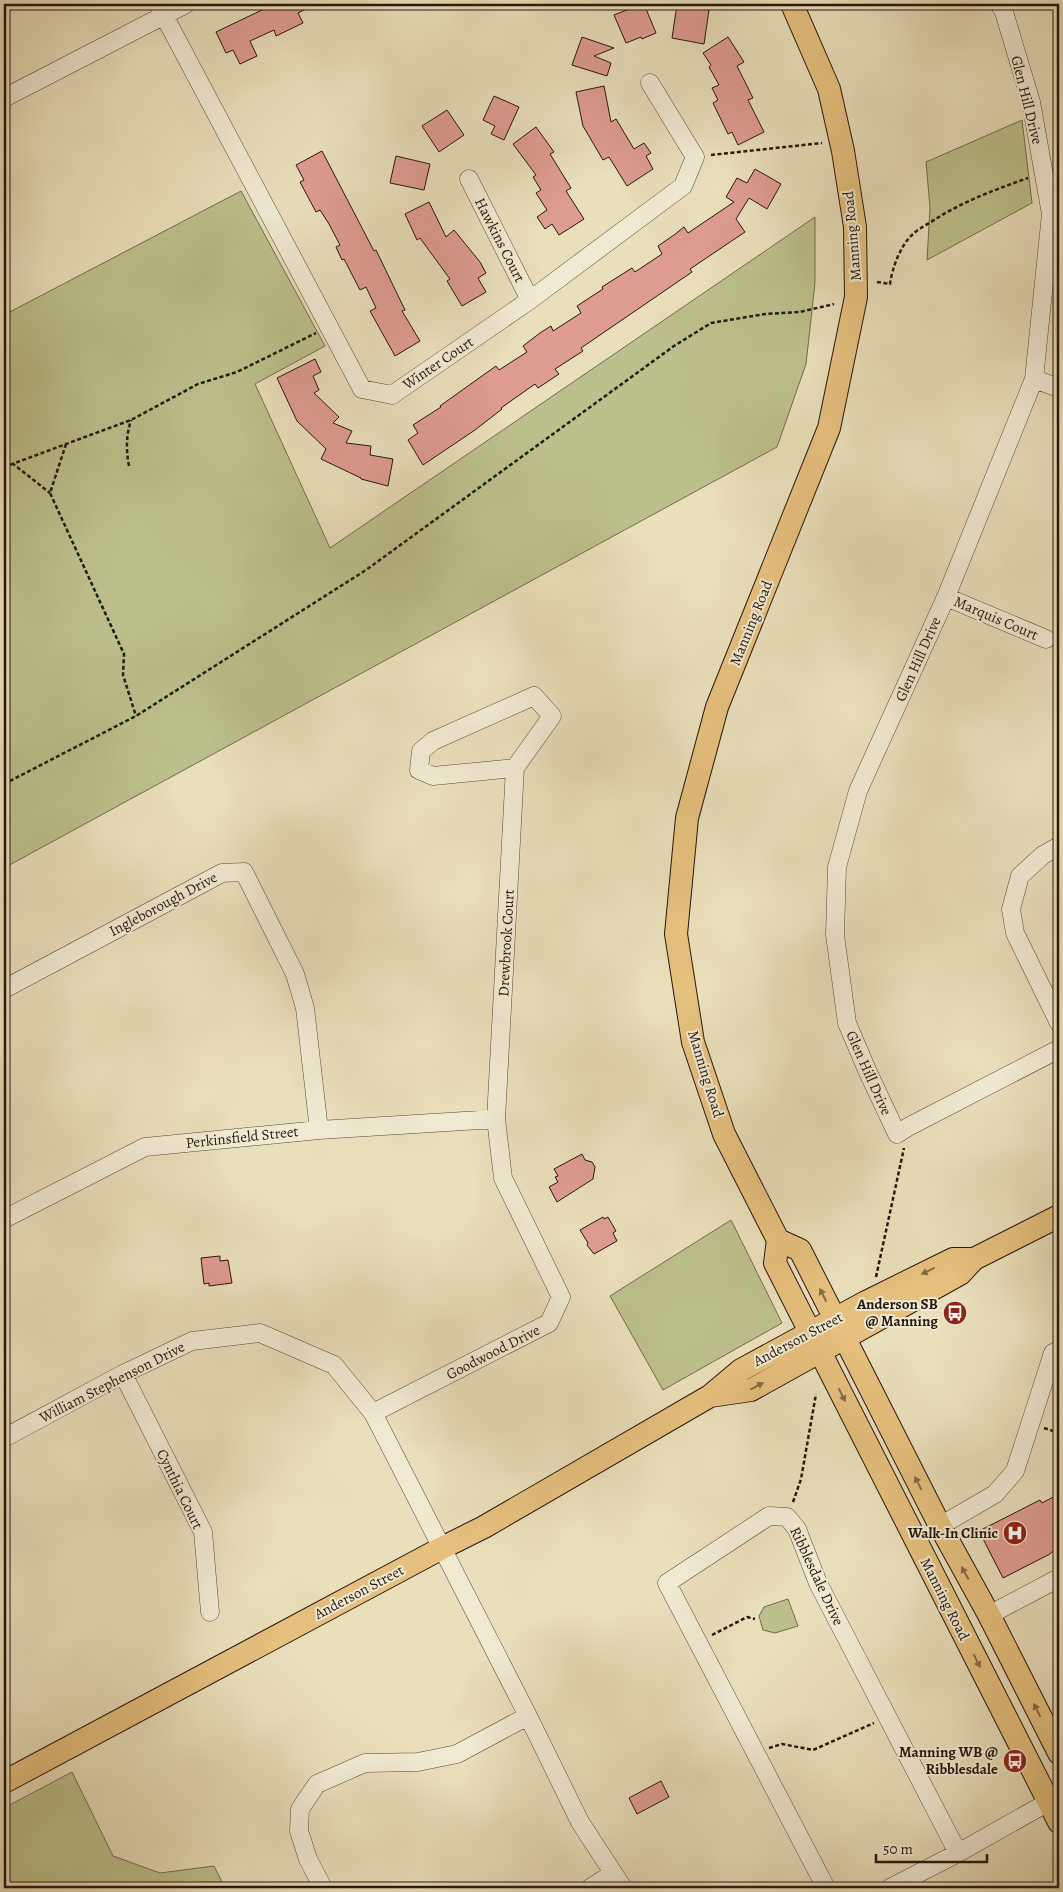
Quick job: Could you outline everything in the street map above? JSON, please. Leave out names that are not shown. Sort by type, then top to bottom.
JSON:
[{"type":"main road","name":"Manning Road","points":[[792,4],[829,89],[843,151],[854,227],[856,297],[829,428],[717,706],[687,818],[676,934],[693,1042],[724,1134],[778,1240],[775,1263],[819,1352],[1056,1807]]},
{"type":"main road","name":"Anderson Street","points":[[710,1396],[751,1390],[960,1274],[974,1259],[1059,1216]]},
{"type":"main road","name":"Manning Road","points":[[778,1240],[800,1250],[940,1526],[989,1615],[1059,1753]]},
{"type":"main road","name":"Anderson Street","points":[[4,1782],[484,1527],[710,1396],[741,1370],[809,1332],[953,1258],[974,1259]]},
{"type":"street","points":[[4,98],[161,9],[186,4]]},
{"type":"street","name":"Glen Hill Drive","points":[[999,4],[1004,12],[1031,102],[1055,213],[1034,379],[946,597],[858,791],[837,867],[835,935],[847,1023],[866,1070],[897,1134],[1059,1049]]},
{"type":"street","name":"Winter Court","points":[[161,9],[362,388],[392,395],[530,300],[683,186],[694,157]]},
{"type":"street","points":[[650,83],[694,157]]},
{"type":"street","name":"Hawkins Court","points":[[469,179],[530,300]]},
{"type":"street","points":[[1034,379],[1059,388]]},
{"type":"street","name":"Marquis Court","points":[[946,597],[1046,640]]},
{"type":"street","points":[[534,696],[552,716],[515,768],[434,776],[419,770],[421,751],[433,741],[534,696]]},
{"type":"street","name":"Drewbrook Court","points":[[496,1118],[515,768]]},
{"type":"street","points":[[1059,846],[1043,855],[1020,876],[1011,909],[1015,933],[1059,1023]]},
{"type":"street","name":"Ingleborough Drive","points":[[4,989],[222,873],[244,872],[296,974],[305,1008],[319,1130]]},
{"type":"street","name":"Perkinsfield Street","points":[[4,1218],[144,1147],[319,1130],[496,1118]]},
{"type":"street","name":"Goodwood Drive","points":[[373,1413],[550,1323],[561,1297],[503,1178],[496,1118]]},
{"type":"street","name":"William Stephenson Drive","points":[[4,1438],[123,1374],[192,1341],[260,1333],[334,1365],[373,1413],[442,1548]]},
{"type":"street","points":[[940,1526],[995,1494],[1015,1471],[1053,1353],[1059,1350]]},
{"type":"street","name":"Cynthia Court","points":[[123,1374],[202,1532],[210,1612]]},
{"type":"street","name":"Ribblesdale Drive","points":[[826,1888],[667,1583],[769,1516],[787,1518],[797,1529],[818,1584],[958,1853]]},
{"type":"street","points":[[442,1548],[580,1822],[612,1874],[623,1888]]},
{"type":"street","points":[[989,1615],[1059,1578]]},
{"type":"street","points":[[323,1888],[308,1859],[299,1831],[300,1809],[317,1784],[365,1763],[418,1762],[457,1754],[528,1716]]},
{"type":"street","points":[[890,1888],[958,1853],[1056,1807]]},
{"type":"street","points":[[590,1888],[612,1874]]},
{"type":"path","points":[[694,157],[824,143]]},
{"type":"path","points":[[876,282],[890,284],[891,276],[904,245],[912,235],[947,211],[983,194],[1034,176]]},
{"type":"path","points":[[4,784],[136,716],[366,570],[674,346],[711,323],[765,314],[800,312],[833,304]]},
{"type":"path","points":[[4,467],[131,420],[198,384],[237,372],[329,327]]},
{"type":"path","points":[[129,466],[126,448],[127,431],[131,420]]},
{"type":"path","points":[[50,493],[66,444]]},
{"type":"path","points":[[12,463],[50,493],[124,654],[123,675],[136,716]]},
{"type":"path","points":[[875,1282],[908,1127]]},
{"type":"path","points":[[787,1518],[801,1480],[816,1394]]},
{"type":"path","points":[[698,1643],[747,1617],[755,1618]]},
{"type":"path","points":[[756,1752],[782,1744],[813,1750],[887,1718]]},
{"type":"green space","points":[[1022,120],[1032,203],[927,260],[930,208],[926,162]]},
{"type":"green space","points":[[241,191],[325,346],[255,384],[330,548],[815,217],[815,283],[806,364],[777,447],[4,868],[4,315]]},
{"type":"green space","points":[[731,1220],[782,1323],[663,1390],[610,1296]]},
{"type":"green space","points":[[788,1599],[798,1626],[775,1633],[763,1630],[759,1616],[764,1607]]},
{"type":"green space","points":[[72,1772],[113,1856],[160,1873],[214,1866],[225,1888],[4,1888],[4,1808]]},
{"type":"building","points":[[270,4],[316,4],[298,13],[303,23],[276,36],[274,30],[250,41],[257,56],[240,64],[233,50],[226,53],[216,32],[264,9],[263,7]]},
{"type":"building","points":[[644,4],[656,33],[626,43],[614,15]]},
{"type":"building","points":[[677,5],[709,10],[704,44],[672,38]]},
{"type":"building","points":[[582,37],[614,48],[594,56],[611,63],[607,76],[572,65]]},
{"type":"building","points":[[728,37],[744,62],[737,66],[753,98],[748,100],[764,132],[738,145],[732,132],[728,134],[713,103],[718,100],[712,88],[719,85],[709,67],[711,65],[703,53]]},
{"type":"building","points":[[604,86],[611,122],[616,119],[634,149],[644,143],[651,153],[646,156],[653,169],[627,186],[609,157],[603,160],[583,126],[576,92]]},
{"type":"building","points":[[494,96],[519,107],[504,140],[491,134],[495,126],[483,120]]},
{"type":"building","points":[[447,110],[464,135],[439,152],[422,126]]},
{"type":"building","points":[[536,127],[554,152],[550,154],[571,188],[566,191],[584,219],[559,235],[552,224],[545,229],[537,217],[547,210],[536,193],[541,190],[533,177],[536,175],[513,144]]},
{"type":"building","points":[[322,151],[374,251],[376,250],[405,310],[402,311],[420,341],[395,356],[370,311],[376,308],[366,287],[360,290],[344,259],[342,260],[336,247],[340,245],[329,224],[320,210],[316,212],[300,182],[304,180],[296,165]]},
{"type":"building","points":[[396,156],[430,164],[424,190],[390,183]]},
{"type":"building","points":[[755,169],[781,184],[767,209],[749,198],[736,219],[745,232],[690,269],[692,272],[581,348],[583,351],[555,369],[559,374],[538,388],[535,384],[501,408],[475,430],[423,465],[408,440],[418,433],[413,425],[441,407],[496,366],[499,370],[527,352],[523,346],[540,333],[551,326],[553,331],[581,313],[577,306],[603,289],[602,287],[632,268],[635,272],[662,254],[658,246],[684,227],[688,233],[734,202],[726,197],[737,178],[747,183]]},
{"type":"building","points":[[429,202],[446,237],[454,230],[480,262],[486,273],[478,278],[486,292],[462,306],[447,281],[450,279],[420,238],[417,240],[405,214]]},
{"type":"building","points":[[315,359],[321,372],[313,376],[319,390],[314,393],[339,417],[333,423],[352,431],[346,443],[371,446],[370,455],[393,459],[388,486],[361,479],[321,459],[326,449],[297,421],[277,378]]},
{"type":"building","points":[[582,1154],[585,1160],[592,1162],[595,1167],[593,1179],[557,1202],[549,1187],[558,1182],[555,1177],[558,1176],[554,1169]]},
{"type":"building","points":[[603,1217],[604,1219],[608,1217],[616,1231],[613,1233],[617,1241],[594,1254],[587,1245],[588,1243],[580,1230]]},
{"type":"building","points":[[220,1256],[220,1261],[228,1260],[232,1283],[209,1286],[209,1283],[204,1284],[201,1258]]},
{"type":"building","points":[[1059,1494],[1059,1545],[1050,1554],[1003,1578],[979,1531],[1040,1500],[1042,1503]]},
{"type":"building","points":[[661,1781],[669,1797],[637,1814],[629,1798]]},
{"type":"place","name":"Anderson SB @ Manning","points":[[955,1313]]},
{"type":"place","name":"Walk-In Clinic","points":[[1015,1533]]},
{"type":"place","name":"Manning WB @ Ribblesdale","points":[[1015,1761]]}]
